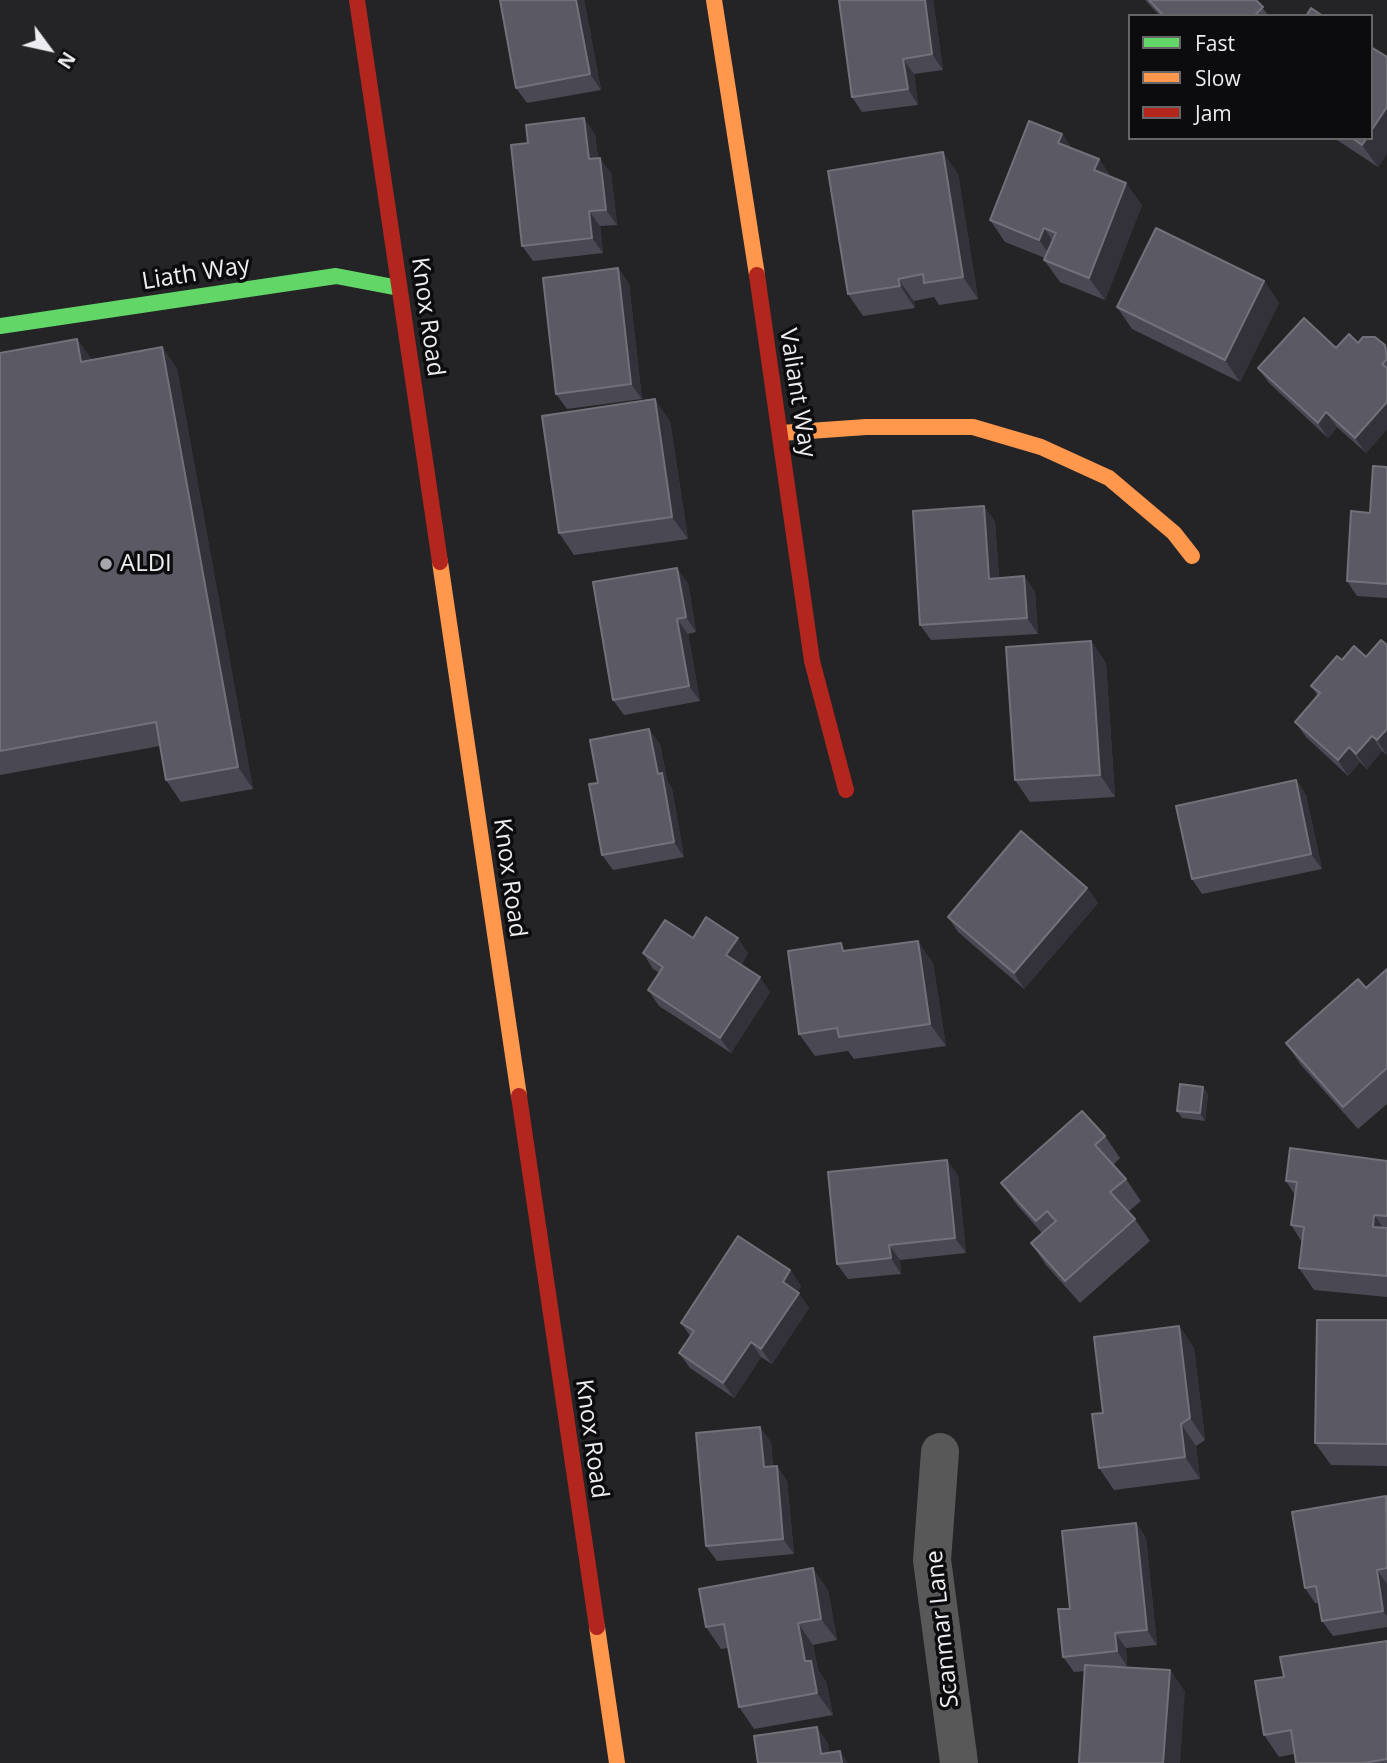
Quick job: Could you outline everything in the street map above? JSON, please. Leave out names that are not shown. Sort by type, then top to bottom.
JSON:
[{"type":"street","name":"Knox Road","points":[[357,0],[617,1763]]},
{"type":"street","name":"Valiant Way","points":[[713,0],[781,433],[812,661],[846,790]]},
{"type":"street","name":"Liath Way","points":[[0,326],[335,276],[399,288]]},
{"type":"street","points":[[781,433],[866,427],[973,427],[1041,447],[1109,478],[1174,533],[1192,556]]},
{"type":"street","name":"Scanmar Lane","points":[[940,1452],[932,1560],[959,1763]]},
{"type":"building","points":[[500,0],[576,0],[590,74],[516,88]]},
{"type":"building","points":[[839,0],[925,0],[932,54],[903,59],[908,89],[852,97]]},
{"type":"building","points":[[1149,0],[1256,0],[1263,7],[1256,14],[1162,14]]},
{"type":"building","points":[[1311,8],[1320,14],[1307,14]]},
{"type":"building","points":[[1373,48],[1387,57],[1387,107],[1373,128]]},
{"type":"building","points":[[584,118],[589,159],[600,158],[606,210],[589,211],[592,238],[522,246],[511,145],[528,143],[526,125]]},
{"type":"building","points":[[1029,121],[1062,134],[1058,143],[1099,159],[1094,170],[1126,183],[1089,278],[1044,260],[1056,233],[1044,228],[1039,240],[990,220]]},
{"type":"building","points":[[943,152],[963,277],[924,283],[923,274],[898,279],[900,286],[848,294],[828,171]]},
{"type":"building","points":[[1156,228],[1264,281],[1225,360],[1117,307]]},
{"type":"building","points":[[618,268],[631,384],[556,394],[543,278]]},
{"type":"building","points":[[1304,318],[1336,348],[1349,334],[1358,343],[1363,337],[1375,337],[1385,345],[1387,359],[1382,364],[1387,368],[1387,402],[1355,438],[1326,412],[1318,423],[1258,368]]},
{"type":"building","name":"ALDI","points":[[77,339],[81,362],[162,347],[238,767],[166,780],[156,722],[0,751],[0,353]]},
{"type":"building","points":[[655,399],[672,517],[559,533],[542,416]]},
{"type":"building","points":[[1373,466],[1387,467],[1387,584],[1347,581],[1351,511],[1370,513]]},
{"type":"building","points":[[984,506],[989,579],[1024,576],[1027,618],[920,625],[913,511]]},
{"type":"building","points":[[677,568],[686,617],[677,619],[689,686],[613,700],[593,582]]},
{"type":"building","points":[[1381,640],[1387,645],[1387,729],[1377,740],[1372,736],[1356,754],[1349,747],[1338,760],[1295,722],[1320,693],[1311,686],[1337,656],[1342,660],[1354,646],[1366,657]]},
{"type":"building","points":[[1091,641],[1100,775],[1015,780],[1006,647]]},
{"type":"building","points":[[649,729],[658,774],[662,773],[674,842],[602,855],[589,784],[598,783],[590,740]]},
{"type":"building","points":[[1296,780],[1311,854],[1192,879],[1176,806]]},
{"type":"building","points":[[1021,831],[1087,888],[1014,973],[948,917]]},
{"type":"building","points":[[706,917],[738,938],[726,955],[760,977],[720,1038],[648,990],[663,967],[643,953],[665,920],[693,938]]},
{"type":"building","points":[[918,941],[930,1024],[839,1037],[837,1028],[799,1034],[788,951],[841,943],[843,951]]},
{"type":"building","points":[[1387,969],[1387,1068],[1343,1107],[1286,1043],[1358,979],[1366,988]]},
{"type":"building","points":[[1180,1084],[1203,1087],[1200,1113],[1177,1111]]},
{"type":"building","points":[[1082,1111],[1105,1136],[1095,1145],[1126,1179],[1110,1192],[1135,1219],[1065,1281],[1031,1243],[1056,1221],[1047,1211],[1036,1221],[1001,1183]]},
{"type":"building","points":[[1290,1148],[1387,1161],[1387,1216],[1374,1215],[1373,1227],[1387,1228],[1387,1276],[1299,1268],[1304,1227],[1291,1225],[1297,1182],[1286,1181]]},
{"type":"building","points":[[947,1160],[955,1238],[889,1245],[891,1258],[837,1264],[828,1172]]},
{"type":"building","points":[[738,1236],[790,1270],[783,1282],[799,1293],[761,1349],[751,1342],[723,1383],[679,1353],[694,1331],[681,1323]]},
{"type":"building","points":[[1317,1320],[1387,1320],[1387,1444],[1315,1443]]},
{"type":"building","points":[[1179,1326],[1190,1418],[1181,1424],[1185,1457],[1099,1468],[1092,1414],[1103,1413],[1094,1337]]},
{"type":"building","points":[[760,1427],[764,1467],[777,1466],[783,1539],[706,1546],[696,1433]]},
{"type":"building","points":[[1386,1496],[1387,1568],[1377,1570],[1383,1611],[1322,1621],[1316,1586],[1305,1588],[1292,1512]]},
{"type":"building","points":[[1136,1523],[1147,1630],[1115,1633],[1117,1651],[1063,1657],[1058,1609],[1070,1609],[1062,1531]]},
{"type":"building","points":[[813,1568],[821,1619],[798,1623],[805,1661],[811,1661],[817,1693],[739,1707],[724,1624],[706,1627],[699,1589]]},
{"type":"building","points":[[1387,1641],[1387,1759],[1364,1763],[1296,1763],[1291,1730],[1264,1735],[1255,1681],[1284,1677],[1280,1657]]},
{"type":"building","points":[[1085,1665],[1170,1670],[1163,1763],[1079,1763]]},
{"type":"building","points":[[817,1727],[821,1754],[840,1751],[842,1763],[758,1763],[754,1736]]},
{"type":"traffic: fast","points":[[0,326],[336,276],[399,288]]},
{"type":"traffic: slow","points":[[714,0],[757,275]]},
{"type":"traffic: slow","points":[[781,433],[866,427],[973,427],[1041,447],[1109,478],[1174,533],[1192,556]]},
{"type":"traffic: slow","points":[[440,562],[519,1096]]},
{"type":"traffic: slow","points":[[597,1627],[617,1763]]},
{"type":"traffic: jam","points":[[357,0],[440,562]]},
{"type":"traffic: jam","points":[[757,275],[812,661],[846,790]]},
{"type":"traffic: jam","points":[[519,1096],[597,1627]]},
{"type":"place","name":"ALDI","points":[[106,564]]}]
